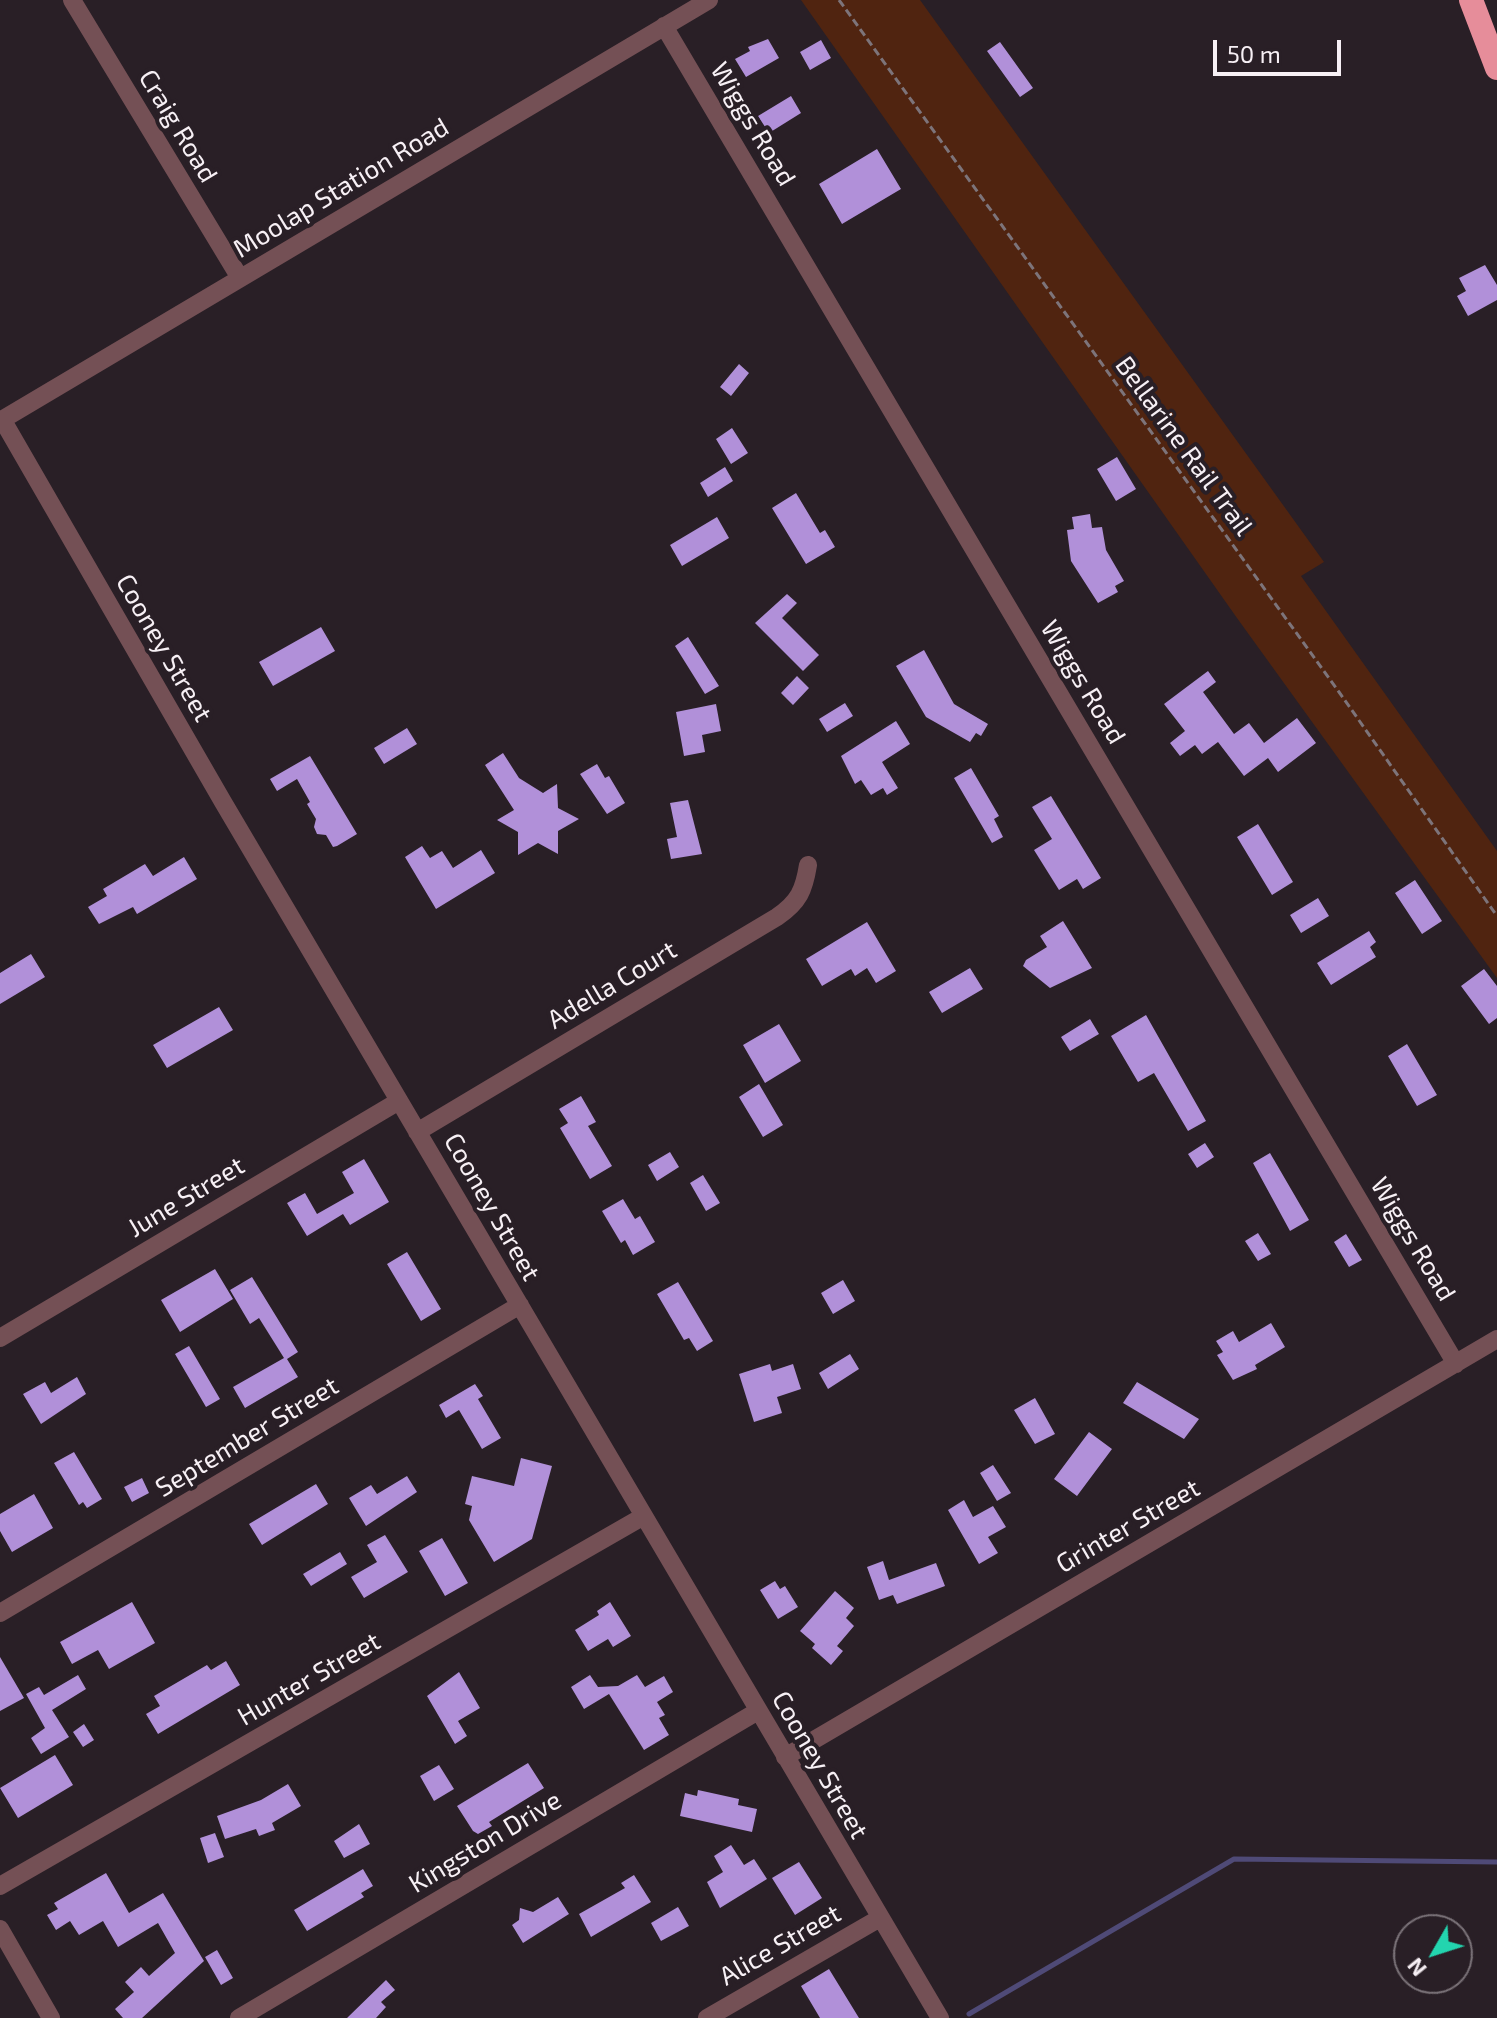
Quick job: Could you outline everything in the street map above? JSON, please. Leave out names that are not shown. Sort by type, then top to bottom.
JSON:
[{"type":"highway","points":[[1471,0],[1497,68]]},
{"type":"street","name":"Craig Road","points":[[72,0],[240,278]]},
{"type":"street","name":"Moolap Station Road","points":[[1,420],[709,0]]},
{"type":"street","name":"Wiggs Road","points":[[664,26],[1456,1364]]},
{"type":"street","name":"Cooney Street","points":[[1,420],[940,2018]]},
{"type":"street","name":"Adella Court","points":[[417,1132],[796,904],[804,889],[808,865]]},
{"type":"street","name":"June Street","points":[[0,1338],[399,1101]]},
{"type":"street","name":"September Street","points":[[0,1613],[520,1305]]},
{"type":"street","name":"Grinter Street","points":[[785,1757],[1497,1339]]},
{"type":"street","name":"Hunter Street","points":[[0,1886],[644,1516]]},
{"type":"street","name":"Kingston Drive","points":[[239,2018],[758,1711]]},
{"type":"street","name":"Alice Street","points":[[707,2018],[880,1918]]},
{"type":"street","points":[[0,1929],[51,2018]]},
{"type":"path","name":"Bellarine Rail Trail","points":[[839,0],[1497,916]]},
{"type":"shaded area","points":[[801,0],[920,0],[1324,562],[1301,576],[1497,851],[1497,978],[1237,618]]},
{"type":"building","points":[[768,39],[779,58],[746,77],[735,59],[750,51],[748,47]]},
{"type":"building","points":[[821,40],[831,58],[810,70],[800,52]]},
{"type":"building","points":[[1000,42],[1033,88],[1020,97],[987,51]]},
{"type":"building","points":[[791,96],[801,113],[769,133],[758,116]]},
{"type":"building","points":[[877,149],[901,189],[842,224],[819,184]]},
{"type":"building","points":[[1485,265],[1497,285],[1497,300],[1468,316],[1457,296],[1466,291],[1459,278]]},
{"type":"building","points":[[739,364],[749,373],[731,396],[720,387]]},
{"type":"building","points":[[732,428],[748,453],[731,464],[716,439]]},
{"type":"building","points":[[1117,457],[1136,489],[1116,501],[1097,469]]},
{"type":"building","points":[[725,467],[733,481],[708,497],[700,483]]},
{"type":"building","points":[[796,493],[820,533],[825,530],[835,547],[806,564],[772,508]]},
{"type":"building","points":[[1090,514],[1092,528],[1102,527],[1106,550],[1124,581],[1115,586],[1118,592],[1098,603],[1071,561],[1067,530],[1074,529],[1072,517]]},
{"type":"building","points":[[717,517],[729,538],[682,566],[670,545]]},
{"type":"building","points":[[787,594],[797,603],[782,618],[819,655],[803,671],[755,623]]},
{"type":"building","points":[[321,627],[335,651],[273,686],[259,662]]},
{"type":"building","points":[[688,637],[719,686],[705,694],[675,646]]},
{"type":"building","points":[[924,650],[954,704],[988,724],[981,736],[976,733],[970,742],[926,717],[896,666]]},
{"type":"building","points":[[1208,671],[1216,682],[1203,692],[1234,734],[1249,723],[1264,743],[1297,718],[1316,743],[1278,772],[1268,758],[1244,776],[1218,742],[1202,754],[1195,745],[1180,756],[1170,743],[1185,731],[1164,704]]},
{"type":"building","points":[[797,676],[809,688],[793,705],[781,693]]},
{"type":"building","points":[[845,703],[853,716],[827,732],[819,719]]},
{"type":"building","points":[[716,704],[721,731],[702,735],[705,752],[684,756],[676,712]]},
{"type":"building","points":[[896,721],[910,744],[882,762],[898,788],[887,795],[883,788],[871,795],[861,780],[855,784],[841,756]]},
{"type":"building","points":[[407,728],[417,744],[384,764],[374,748]]},
{"type":"building","points":[[503,753],[519,778],[543,793],[557,784],[558,808],[579,819],[558,831],[558,854],[538,843],[518,855],[518,832],[497,820],[514,810],[485,765]]},
{"type":"building","points":[[310,756],[357,834],[337,846],[333,847],[326,835],[317,834],[314,827],[316,819],[307,804],[310,802],[297,779],[277,791],[270,779]]},
{"type":"building","points":[[597,764],[605,778],[609,776],[625,803],[607,814],[580,774]]},
{"type":"building","points":[[971,768],[999,816],[994,819],[1003,837],[992,843],[954,778]]},
{"type":"building","points":[[1051,796],[1101,878],[1083,889],[1077,879],[1059,890],[1034,850],[1052,839],[1032,807]]},
{"type":"building","points":[[688,800],[702,854],[671,859],[667,839],[677,837],[670,803]]},
{"type":"building","points":[[1258,824],[1293,882],[1272,895],[1237,837]]},
{"type":"building","points":[[422,846],[430,858],[442,851],[453,868],[481,850],[495,873],[436,909],[405,857]]},
{"type":"building","points":[[184,857],[197,879],[137,914],[133,907],[99,924],[88,907],[107,896],[103,889],[145,864],[153,876]]},
{"type":"building","points":[[1415,880],[1442,921],[1422,934],[1395,893]]},
{"type":"building","points":[[1318,898],[1329,916],[1301,933],[1290,915]]},
{"type":"building","points":[[1063,921],[1092,968],[1050,988],[1023,966],[1026,960],[1047,947],[1040,936]]},
{"type":"building","points":[[867,922],[896,971],[876,983],[867,968],[855,976],[851,969],[822,986],[806,959]]},
{"type":"building","points":[[1369,931],[1376,942],[1370,947],[1376,957],[1331,985],[1317,963]]},
{"type":"building","points":[[31,954],[45,977],[0,1004],[0,973]]},
{"type":"building","points":[[970,968],[983,989],[942,1013],[929,992]]},
{"type":"building","points":[[1484,969],[1497,986],[1497,1018],[1489,1024],[1461,986]]},
{"type":"building","points":[[219,1007],[233,1030],[167,1068],[153,1045]]},
{"type":"building","points":[[1146,1015],[1206,1121],[1188,1131],[1154,1073],[1138,1082],[1111,1036]]},
{"type":"building","points":[[1090,1019],[1099,1034],[1070,1051],[1061,1037]]},
{"type":"building","points":[[779,1024],[801,1061],[765,1083],[743,1045]]},
{"type":"building","points":[[1407,1044],[1437,1095],[1417,1106],[1388,1056]]},
{"type":"building","points":[[759,1084],[783,1125],[763,1137],[739,1097]]},
{"type":"building","points":[[581,1096],[596,1122],[588,1126],[612,1166],[590,1179],[560,1128],[568,1123],[559,1109]]},
{"type":"building","points":[[1205,1143],[1214,1157],[1197,1168],[1188,1154]]},
{"type":"building","points":[[670,1152],[679,1167],[657,1181],[648,1165]]},
{"type":"building","points":[[1270,1153],[1309,1220],[1290,1231],[1253,1163]]},
{"type":"building","points":[[364,1159],[389,1202],[350,1225],[343,1214],[307,1236],[287,1203],[305,1193],[317,1214],[354,1193],[342,1172]]},
{"type":"building","points":[[703,1175],[720,1203],[706,1211],[690,1183]]},
{"type":"building","points":[[623,1199],[635,1219],[640,1216],[655,1242],[633,1255],[625,1240],[621,1243],[602,1211]]},
{"type":"building","points":[[1258,1233],[1271,1254],[1258,1261],[1245,1241]]},
{"type":"building","points":[[1346,1234],[1362,1260],[1349,1267],[1334,1242]]},
{"type":"building","points":[[407,1252],[441,1309],[421,1321],[387,1264]]},
{"type":"building","points":[[215,1269],[233,1299],[180,1332],[161,1300]]},
{"type":"building","points":[[252,1277],[298,1352],[287,1359],[298,1377],[245,1408],[233,1387],[284,1358],[259,1318],[250,1324],[230,1290]]},
{"type":"building","points":[[843,1280],[855,1301],[833,1314],[821,1293]]},
{"type":"building","points":[[678,1282],[713,1341],[697,1351],[689,1338],[684,1340],[657,1294]]},
{"type":"building","points":[[1271,1323],[1285,1347],[1255,1365],[1257,1369],[1233,1380],[1217,1355],[1223,1352],[1216,1341],[1233,1331],[1239,1342]]},
{"type":"building","points":[[189,1346],[220,1399],[206,1407],[175,1354]]},
{"type":"building","points":[[850,1354],[859,1369],[828,1389],[819,1373]]},
{"type":"building","points":[[770,1364],[772,1371],[793,1364],[801,1389],[777,1397],[782,1413],[754,1422],[739,1374]]},
{"type":"building","points":[[77,1377],[86,1394],[41,1424],[23,1394],[45,1382],[51,1393]]},
{"type":"building","points":[[1137,1382],[1199,1419],[1184,1439],[1123,1403]]},
{"type":"building","points":[[475,1384],[483,1396],[478,1399],[501,1438],[482,1449],[459,1410],[446,1418],[439,1405]]},
{"type":"building","points":[[1035,1398],[1055,1434],[1035,1444],[1014,1410]]},
{"type":"building","points":[[1089,1432],[1112,1449],[1077,1496],[1054,1479]]},
{"type":"building","points":[[74,1452],[102,1499],[87,1508],[83,1502],[79,1505],[54,1463]]},
{"type":"building","points":[[521,1458],[552,1466],[532,1539],[494,1562],[469,1520],[472,1506],[465,1504],[472,1476],[514,1486]]},
{"type":"building","points":[[993,1465],[1011,1493],[997,1501],[980,1473]]},
{"type":"building","points":[[407,1476],[417,1492],[366,1526],[349,1498],[371,1485],[377,1494]]},
{"type":"building","points":[[142,1478],[149,1493],[132,1502],[124,1487]]},
{"type":"building","points":[[316,1484],[328,1504],[262,1545],[249,1524]]},
{"type":"building","points":[[34,1494],[53,1528],[12,1552],[0,1531],[0,1514]]},
{"type":"building","points":[[964,1500],[973,1517],[993,1506],[1006,1527],[988,1537],[998,1553],[979,1564],[948,1510]]},
{"type":"building","points":[[385,1535],[408,1572],[364,1598],[351,1577],[377,1562],[367,1545]]},
{"type":"building","points":[[442,1538],[468,1583],[445,1596],[419,1551]]},
{"type":"building","points":[[340,1552],[347,1564],[311,1586],[303,1574]]},
{"type":"building","points":[[883,1561],[889,1580],[936,1563],[945,1586],[897,1604],[893,1595],[879,1600],[867,1567]]},
{"type":"building","points":[[775,1581],[780,1589],[785,1586],[798,1607],[778,1619],[760,1590]]},
{"type":"building","points":[[835,1591],[854,1608],[846,1618],[854,1626],[837,1646],[843,1651],[831,1665],[812,1648],[815,1644],[800,1631]]},
{"type":"building","points":[[132,1602],[155,1643],[109,1669],[98,1650],[72,1664],[60,1642]]},
{"type":"building","points":[[610,1602],[631,1636],[613,1647],[608,1639],[588,1651],[575,1630],[599,1615],[597,1611]]},
{"type":"building","points":[[0,1657],[24,1698],[0,1711]]},
{"type":"building","points":[[226,1661],[240,1685],[158,1734],[146,1714],[160,1706],[154,1696],[207,1665],[211,1670]]},
{"type":"building","points":[[459,1672],[480,1708],[458,1721],[467,1736],[455,1744],[427,1696]]},
{"type":"building","points":[[78,1675],[86,1689],[52,1710],[69,1737],[41,1754],[31,1738],[45,1728],[26,1694],[39,1687],[44,1695]]},
{"type":"building","points":[[590,1675],[598,1687],[618,1686],[637,1675],[645,1687],[664,1676],[673,1692],[657,1702],[665,1715],[659,1718],[669,1735],[644,1750],[609,1694],[584,1709],[571,1687]]},
{"type":"building","points":[[84,1724],[94,1740],[83,1747],[73,1732]]},
{"type":"building","points":[[55,1755],[73,1785],[18,1818],[0,1788]]},
{"type":"building","points":[[528,1763],[544,1788],[489,1822],[492,1826],[478,1834],[473,1831],[457,1806]]},
{"type":"building","points":[[439,1765],[454,1789],[434,1801],[420,1776]]},
{"type":"building","points":[[288,1784],[301,1806],[272,1823],[275,1830],[259,1836],[256,1829],[225,1839],[217,1816],[261,1800]]},
{"type":"building","points":[[698,1790],[739,1799],[738,1805],[757,1809],[752,1832],[680,1816],[685,1793],[697,1796]]},
{"type":"building","points":[[359,1824],[370,1844],[344,1858],[334,1841]]},
{"type":"building","points":[[215,1833],[224,1857],[208,1863],[200,1838]]},
{"type":"building","points":[[731,1845],[744,1865],[754,1859],[767,1879],[720,1908],[707,1882],[723,1872],[714,1856]]},
{"type":"building","points":[[799,1862],[822,1898],[795,1915],[772,1878]]},
{"type":"building","points":[[363,1869],[373,1886],[361,1893],[364,1897],[307,1931],[294,1910]]},
{"type":"building","points":[[106,1873],[129,1913],[163,1893],[204,1961],[142,2018],[123,2018],[115,2009],[134,1992],[125,1982],[141,1967],[149,1976],[175,1953],[158,1923],[118,1947],[103,1921],[79,1935],[70,1921],[56,1930],[47,1915],[58,1909],[54,1903]]},
{"type":"building","points":[[634,1875],[651,1902],[591,1937],[579,1914],[625,1888],[621,1883]]},
{"type":"building","points":[[558,1897],[569,1914],[523,1943],[512,1925],[519,1920],[520,1908],[533,1912]]},
{"type":"building","points":[[678,1907],[689,1926],[661,1941],[651,1923]]},
{"type":"building","points":[[217,1950],[233,1978],[221,1985],[205,1957]]},
{"type":"building","points":[[829,1969],[859,2018],[820,2018],[801,1986]]},
{"type":"building","points":[[386,1980],[395,1990],[381,2002],[386,2007],[376,2018],[347,2018]]},
{"type":"waterway","points":[[969,2014],[1234,1859],[1497,1862]]}]
